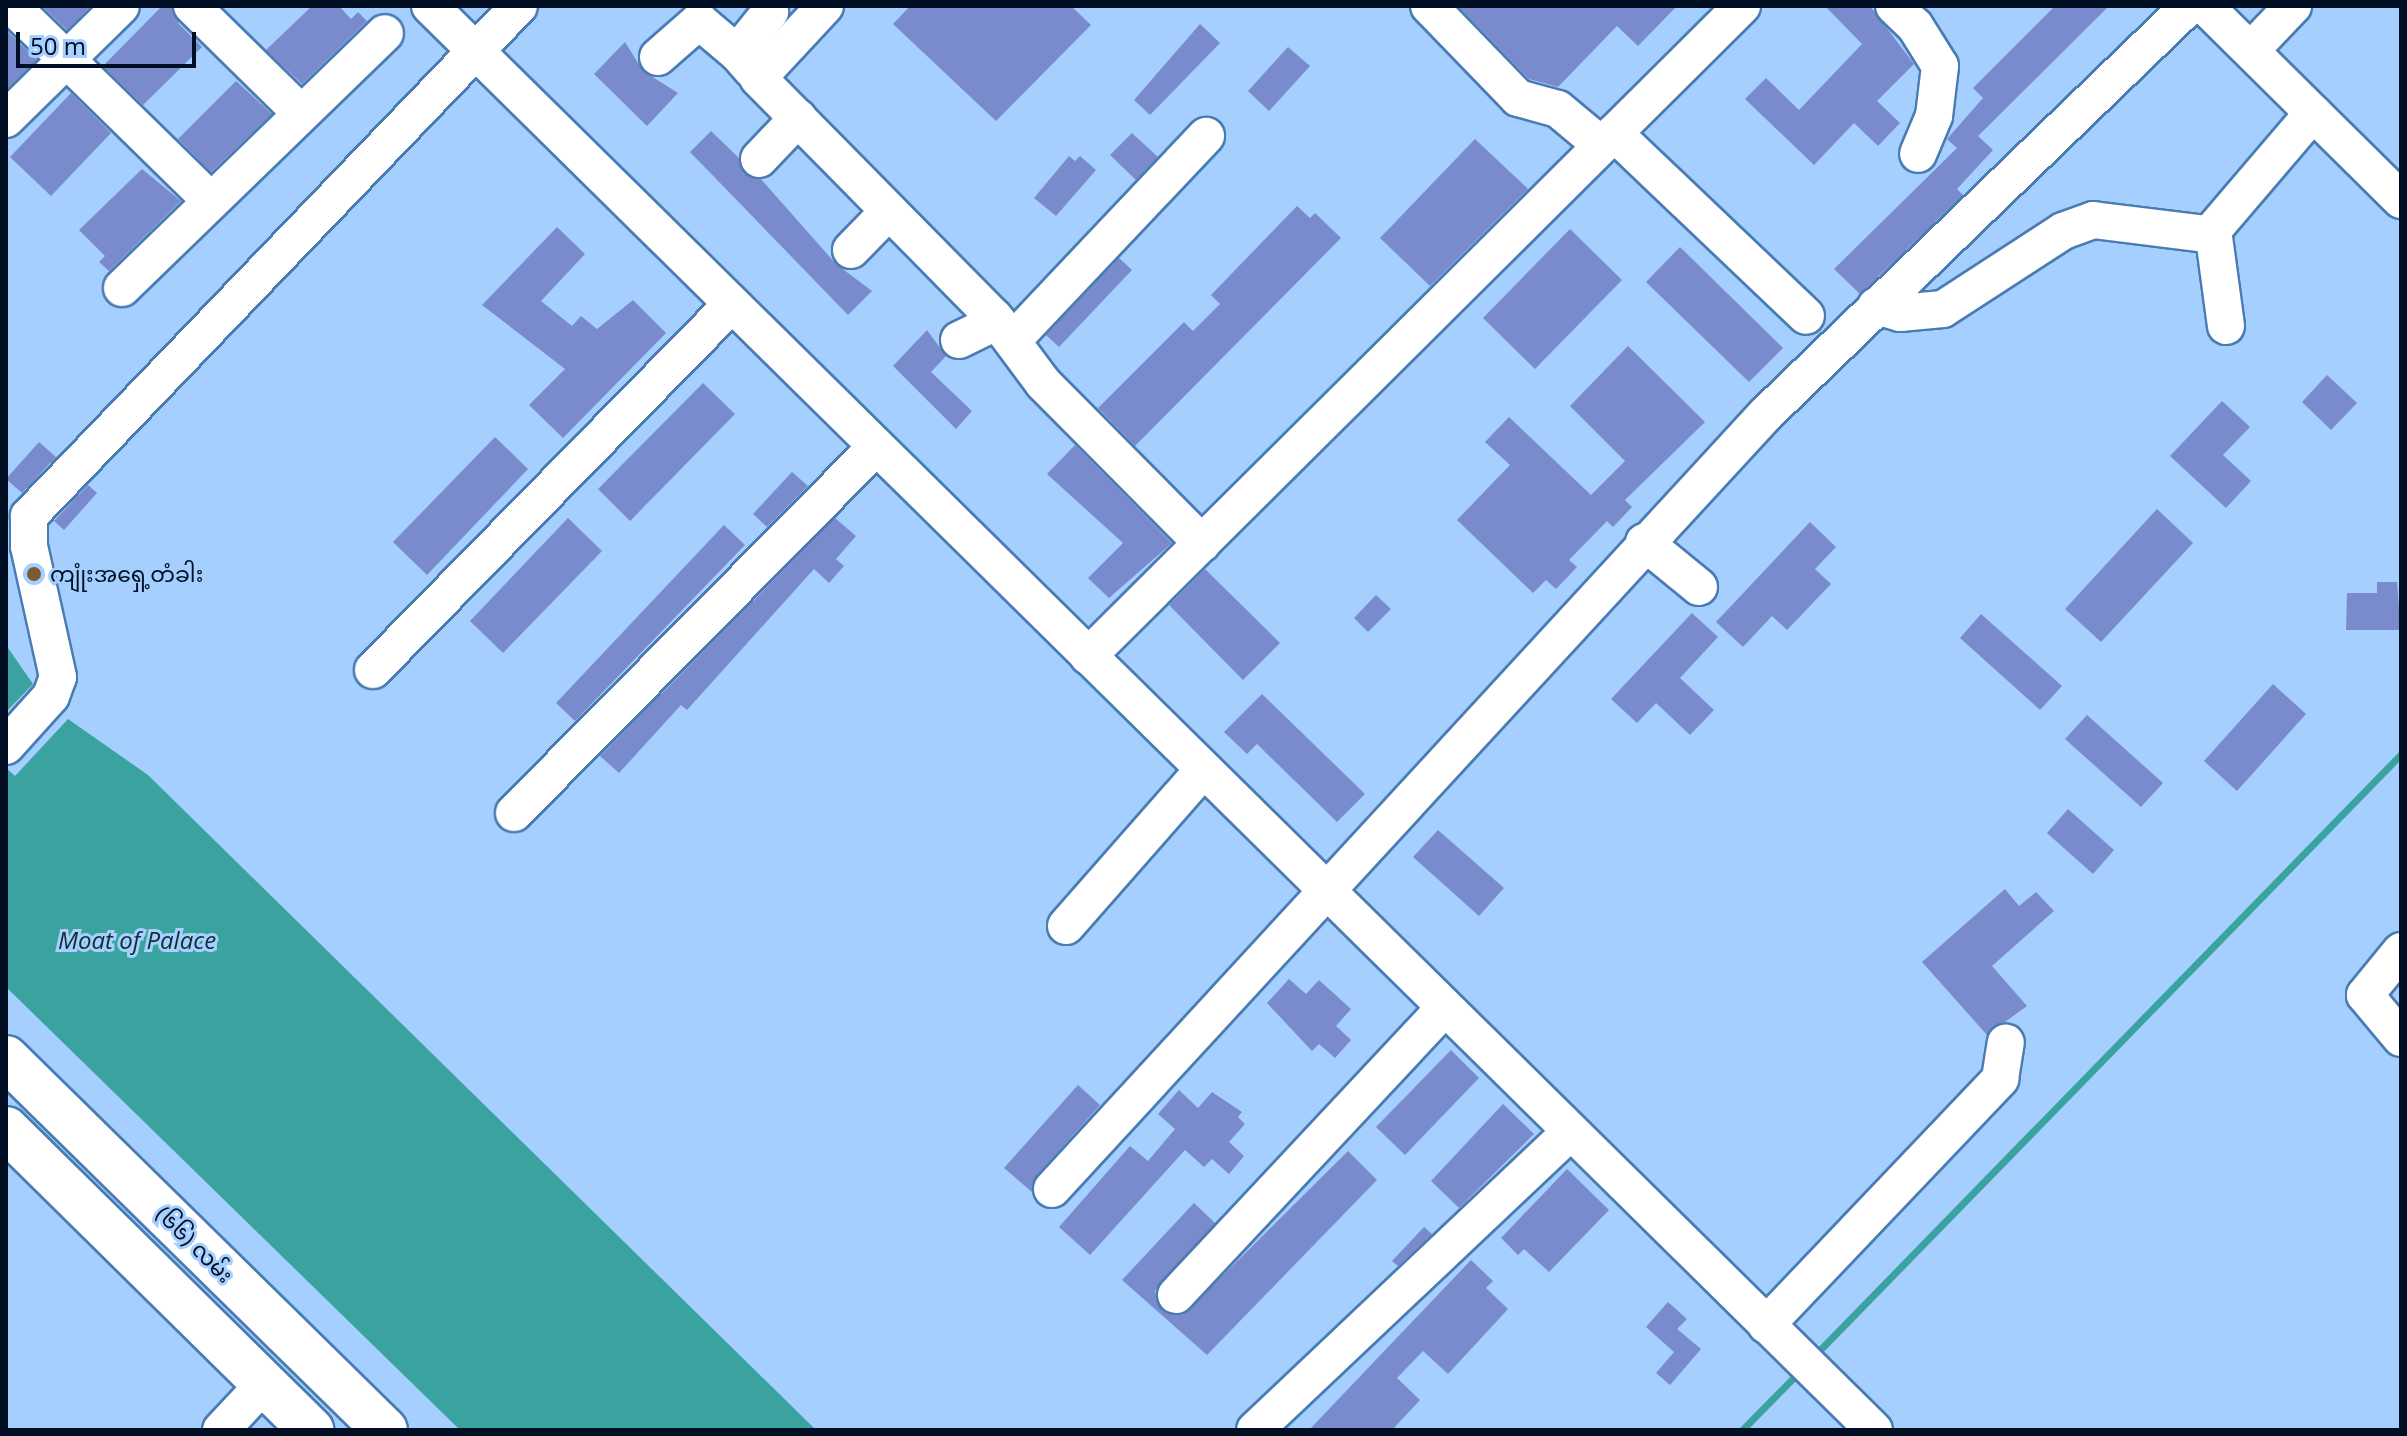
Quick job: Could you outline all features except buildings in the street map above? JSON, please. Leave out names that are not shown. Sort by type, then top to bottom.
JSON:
[{"type":"main road","name":"(၆၆) လမ်း","points":[[6,1058],[385,1430]]},
{"type":"main road","points":[[6,1129],[311,1430]]},
{"type":"street","points":[[12,6],[210,200]]},
{"type":"street","points":[[6,119],[121,6]]},
{"type":"street","points":[[192,6],[301,113]]},
{"type":"street","points":[[430,6],[1874,1430]]},
{"type":"street","points":[[18,733],[58,677],[29,546],[29,516],[519,6]]},
{"type":"street","points":[[748,65],[825,6]]},
{"type":"street","points":[[1429,6],[1518,98],[1558,109],[1607,139],[1806,316]]},
{"type":"street","points":[[1088,656],[1742,6]]},
{"type":"street","points":[[1894,6],[1915,26],[1940,66],[1934,116],[1918,154]]},
{"type":"street","points":[[1052,1189],[1328,892],[1644,542],[1876,306],[2189,6]]},
{"type":"street","points":[[2205,6],[2401,200]]},
{"type":"street","points":[[2251,50],[2293,6]]},
{"type":"street","points":[[748,65],[770,12]]},
{"type":"street","points":[[658,57],[699,21],[748,65],[1006,330],[1043,383],[1202,543]]},
{"type":"street","points":[[122,288],[385,33]]},
{"type":"street","points":[[2226,326],[2213,235],[2313,113]]},
{"type":"street","points":[[759,159],[798,118]]},
{"type":"street","points":[[959,340],[1006,330],[1206,136]]},
{"type":"street","points":[[851,250],[889,211]]},
{"type":"street","points":[[1876,306],[1900,313],[1943,309],[2063,231],[2093,220],[2213,235]]},
{"type":"street","points":[[373,670],[732,304]]},
{"type":"street","points":[[514,813],[876,447]]},
{"type":"street","points":[[1644,542],[1699,587]]},
{"type":"street","points":[[1066,926],[1203,770]]},
{"type":"street","points":[[2401,951],[2365,995],[2401,1038]]},
{"type":"street","points":[[1176,1295],[1445,1008]]},
{"type":"street","points":[[1766,1325],[2000,1079],[2006,1042]]},
{"type":"street","points":[[1255,1430],[1570,1132]]},
{"type":"street","points":[[221,1430],[264,1384]]},
{"type":"water","points":[[6,645],[33,684],[6,712]]},
{"type":"water","name":"Moat of Palace","points":[[68,719],[148,775],[816,1430],[460,1430],[6,987],[6,768],[15,776]]},
{"type":"waterway","points":[[1813,1357],[2401,754]]},
{"type":"waterway","points":[[1742,1430],[1799,1372]]},
{"type":"place","name":"ကျုံးအရှေ့တံခါး","points":[[34,574]]}]
